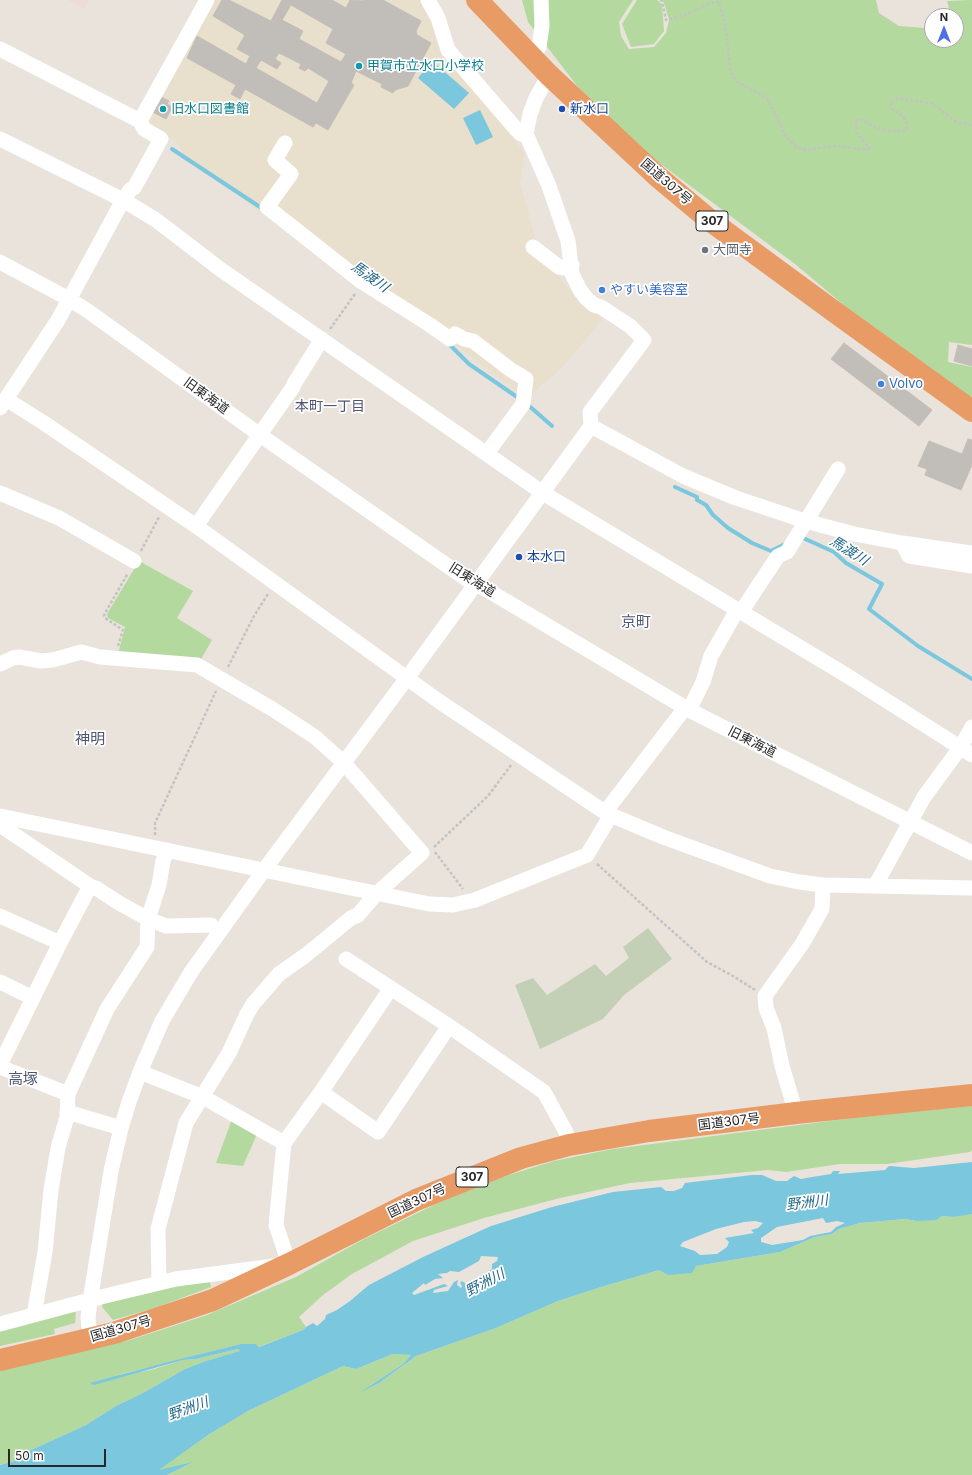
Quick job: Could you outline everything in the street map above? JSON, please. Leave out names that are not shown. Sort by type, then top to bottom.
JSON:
[{"type":"highway","name":"国道307号","points":[[477,0],[548,75],[657,176],[712,222],[972,411]]},
{"type":"highway","name":"国道307号","points":[[0,1360],[114,1333],[213,1300],[289,1264],[416,1200],[521,1158],[570,1144],[796,1113],[972,1095]]},
{"type":"street","points":[[140,121],[207,0]]},
{"type":"street","points":[[428,0],[438,18],[448,50],[516,129],[521,134],[526,134]]},
{"type":"street","points":[[533,58],[539,47],[542,26],[541,0]]},
{"type":"street","points":[[0,49],[140,121],[144,129],[161,139],[134,188],[131,189],[123,200],[69,299],[3,401],[56,430],[196,526],[407,678],[518,755],[608,814],[663,837],[770,876],[823,885],[972,888]]},
{"type":"street","points":[[90,1338],[88,1317],[90,1301],[110,1178],[121,1128],[140,1072],[162,1021],[191,972],[264,870],[407,678],[591,426],[590,412],[644,340],[630,326],[601,307],[594,305],[586,298],[572,274],[568,241],[559,214],[526,134],[530,114],[536,98],[548,75]]},
{"type":"street","points":[[0,139],[123,200],[156,220],[220,269],[543,493],[846,675],[966,751]]},
{"type":"street","points":[[285,143],[275,160],[291,174],[267,207],[362,282],[450,339],[455,334],[464,339],[473,340],[511,370],[526,379],[523,400],[487,453]]},
{"type":"street","points":[[533,247],[559,267],[565,268],[572,265]]},
{"type":"street","name":"旧東海道","points":[[0,262],[69,299],[88,311],[260,435],[475,585],[484,588],[687,709],[972,853]]},
{"type":"street","points":[[196,526],[293,387],[322,339]]},
{"type":"street","points":[[591,426],[684,476],[736,498],[805,521],[854,534],[902,543],[972,553]]},
{"type":"street","points":[[0,816],[429,904],[453,905],[472,901],[587,855],[608,814],[609,807],[687,709],[703,682],[711,656],[739,611],[778,556],[787,552],[838,469]]},
{"type":"street","points":[[0,493],[59,518],[134,561]]},
{"type":"street","points":[[902,543],[909,556],[972,566]]},
{"type":"street","points":[[0,664],[12,658],[19,657],[41,661],[53,660],[81,652],[114,658],[196,665],[307,730],[344,763],[422,853],[376,894],[358,915],[351,918],[306,955],[278,974],[253,1004],[229,1053],[186,1123],[158,1229],[159,1283]]},
{"type":"street","points":[[874,886],[924,797],[966,751],[972,727]]},
{"type":"street","points":[[0,826],[90,886],[96,888],[148,919],[166,926],[211,925]]},
{"type":"street","points":[[34,1316],[45,1252],[54,1173],[67,1112],[68,1094],[107,1009],[147,947],[148,919],[160,885],[162,861],[161,848]]},
{"type":"street","points":[[796,1113],[782,1066],[774,1028],[766,1008],[765,996],[802,944],[822,909],[823,885]]},
{"type":"street","points":[[68,1094],[0,1066],[60,943],[90,886]]},
{"type":"street","points":[[0,916],[60,943]]},
{"type":"street","points":[[346,959],[449,1026],[544,1092],[566,1132],[570,1144]]},
{"type":"street","points":[[0,982],[33,998]]},
{"type":"street","points":[[0,1324],[176,1279],[289,1264],[276,1225],[284,1143],[321,1092],[391,988]]},
{"type":"street","points":[[321,1092],[378,1132],[449,1026]]},
{"type":"street","points":[[140,1072],[203,1097],[284,1143]]},
{"type":"street","points":[[67,1112],[121,1128]]},
{"type":"path","points":[[662,0],[666,20],[685,14],[710,3],[719,2],[725,24],[731,73],[737,82],[768,98],[785,135],[796,147],[806,150],[835,146],[867,150],[869,148],[857,134],[855,120],[861,119],[874,127],[901,132],[907,129],[907,124],[903,116],[891,108],[891,102],[899,98],[933,104],[956,122],[972,125]]},
{"type":"path","points":[[322,339],[358,288]]},
{"type":"path","points":[[114,658],[123,630],[104,618],[104,615],[165,505]]},
{"type":"path","points":[[161,848],[155,823],[221,680],[254,616],[275,582]]},
{"type":"path","points":[[472,901],[432,848],[488,796],[518,755]]},
{"type":"path","points":[[587,855],[707,962],[765,996]]},
{"type":"shaded area","points":[[69,0],[89,0],[84,9]]},
{"type":"shaded area","points":[[213,0],[422,0],[432,20],[440,48],[525,153],[520,183],[540,254],[583,306],[603,319],[562,368],[526,399],[439,332],[361,282],[186,160],[178,144],[151,127],[148,115]]},
{"type":"green space","points":[[522,0],[633,0],[619,22],[621,36],[629,49],[654,47],[666,33],[669,20],[662,0],[876,0],[879,13],[899,26],[924,28],[924,48],[964,48],[964,8],[949,8],[947,1],[972,0],[972,345],[949,342],[948,362],[972,367],[972,400],[884,339],[795,264],[642,150],[578,87],[528,22]]},
{"type":"green space","points":[[637,0],[657,0],[662,4],[664,31],[654,44],[631,47],[622,24]]},
{"type":"green space","points":[[139,561],[193,591],[177,618],[212,640],[200,661],[118,654],[125,627],[108,618],[107,614]]},
{"type":"green space","points":[[648,928],[672,959],[624,995],[603,1019],[540,1049],[515,985],[533,978],[547,995],[595,964],[606,976],[629,958],[623,947]]},
{"type":"green space","points":[[972,1105],[972,1150],[970,1152],[887,1164],[840,1164],[786,1172],[768,1170],[630,1183],[560,1198],[484,1218],[413,1241],[352,1274],[323,1295],[299,1317],[306,1327],[303,1330],[258,1347],[241,1344],[118,1375],[151,1370],[183,1360],[196,1359],[238,1349],[241,1351],[185,1369],[143,1393],[116,1406],[86,1425],[29,1451],[19,1460],[0,1465],[0,1370],[133,1339],[207,1315],[296,1277],[362,1240],[436,1204],[496,1179],[554,1161],[613,1149],[845,1119]]},
{"type":"green space","points":[[232,1119],[257,1134],[243,1166],[216,1163]]},
{"type":"green space","points":[[972,1214],[972,1475],[167,1475],[191,1463],[157,1471],[208,1435],[248,1411],[343,1366],[356,1369],[393,1354],[411,1355],[403,1364],[362,1391],[379,1383],[416,1356],[496,1328],[558,1301],[659,1270],[668,1275],[696,1266],[780,1252],[815,1237],[832,1234],[839,1229],[860,1223],[905,1219],[917,1221],[941,1216],[954,1217]]},
{"type":"green space","points":[[209,1278],[211,1287],[155,1308],[113,1320],[102,1307],[103,1300]]},
{"type":"green space","points":[[76,1310],[75,1323],[54,1329],[55,1334],[0,1346],[0,1329]]},
{"type":"water","points":[[432,61],[469,93],[454,109],[418,78]]},
{"type":"water","points":[[480,110],[493,137],[476,145],[463,118]]},
{"type":"water","name":"野洲川","points":[[972,1162],[972,1214],[954,1217],[942,1216],[936,1220],[917,1221],[905,1219],[860,1223],[839,1229],[832,1234],[815,1237],[780,1252],[696,1266],[692,1273],[668,1275],[659,1270],[558,1301],[496,1328],[416,1356],[379,1383],[359,1393],[403,1364],[411,1355],[393,1354],[356,1369],[343,1366],[248,1411],[208,1435],[159,1470],[193,1462],[167,1475],[0,1475],[0,1465],[19,1460],[29,1451],[86,1425],[116,1406],[143,1393],[185,1369],[240,1351],[238,1349],[196,1359],[183,1360],[94,1385],[90,1383],[241,1344],[255,1344],[259,1347],[303,1330],[313,1323],[317,1326],[325,1319],[326,1315],[337,1310],[350,1301],[369,1285],[423,1257],[491,1226],[552,1207],[613,1192],[661,1187],[666,1191],[674,1191],[682,1188],[685,1183],[752,1175],[762,1175],[776,1181],[787,1181],[794,1176],[801,1179],[831,1174],[833,1171],[840,1171],[838,1174],[885,1170],[889,1166],[914,1168]],"holes":[[[823,1218],[826,1223],[837,1221],[845,1223],[836,1227],[831,1232],[810,1236],[803,1240],[772,1245],[761,1242],[761,1238],[777,1227]],[[755,1221],[763,1223],[758,1228],[751,1230],[754,1233],[725,1238],[729,1242],[727,1247],[717,1254],[700,1255],[695,1251],[680,1246],[683,1242],[716,1229],[744,1222]],[[481,1256],[498,1257],[497,1261],[492,1264],[492,1269],[466,1284],[462,1281],[460,1283],[462,1286],[461,1288],[457,1285],[458,1280],[454,1282],[448,1291],[433,1293],[434,1290],[448,1286],[444,1284],[414,1295],[412,1293],[424,1283],[425,1285],[435,1279],[443,1278],[438,1274],[447,1273],[450,1271],[459,1272],[479,1261]]]},
{"type":"building","name":"甲賀市立水口小学校","points":[[222,0],[229,0],[271,21],[282,0],[332,0],[346,8],[350,0],[383,0],[421,21],[416,31],[417,35],[431,43],[408,86],[395,90],[393,93],[381,87],[382,84],[356,71],[351,83],[354,85],[328,130],[316,123],[313,127],[245,89],[240,99],[231,94],[236,85],[187,58],[197,36],[246,64],[250,56],[237,49],[245,35],[213,16]],"holes":[[[291,5],[333,29],[326,43],[346,54],[341,62],[299,39],[303,31],[282,20]],[[279,53],[301,64],[299,68],[305,71],[308,68],[329,81],[317,103],[256,68],[261,60],[277,69],[281,63],[275,59]]]},
{"type":"building","name":"旧水口図書館","points":[[161,97],[169,101],[167,104],[172,107],[166,119],[153,112]]},
{"type":"building","name":"Volvo","points":[[844,343],[932,410],[919,426],[831,359]]},
{"type":"building","points":[[958,345],[972,349],[972,366],[954,361]]},
{"type":"building","points":[[968,439],[972,440],[972,465],[961,490],[925,475],[927,469],[918,466],[929,441],[962,454]]},
{"type":"waterway","name":"馬渡川","points":[[172,149],[263,209]]},
{"type":"waterway","name":"馬渡川","points":[[448,343],[469,364],[520,399]]},
{"type":"waterway","name":"馬渡川","points":[[527,404],[552,426]]},
{"type":"waterway","name":"馬渡川","points":[[675,487],[697,497],[697,500],[706,505],[713,515],[728,528],[752,543],[771,551],[787,543]]},
{"type":"waterway","name":"馬渡川","points":[[800,537],[834,552],[846,563],[882,584],[869,609],[918,646],[972,679]]},
{"type":"place","name":"甲賀市立水口小学校","points":[[359,66]]},
{"type":"place","name":"旧水口図書館","points":[[163,109]]},
{"type":"place","name":"新水口","points":[[562,109]]},
{"type":"place","name":"大岡寺","points":[[705,250]]},
{"type":"place","name":"やすい美容室","points":[[602,290]]},
{"type":"place","name":"Volvo","points":[[881,384]]},
{"type":"place","name":"本水口","points":[[519,557]]},
{"type":"district","name":"本町一丁目","points":[[330,407]]},
{"type":"district","name":"京町","points":[[636,622]]},
{"type":"district","name":"神明","points":[[90,739]]},
{"type":"district","name":"高塚","points":[[23,1079]]}]
